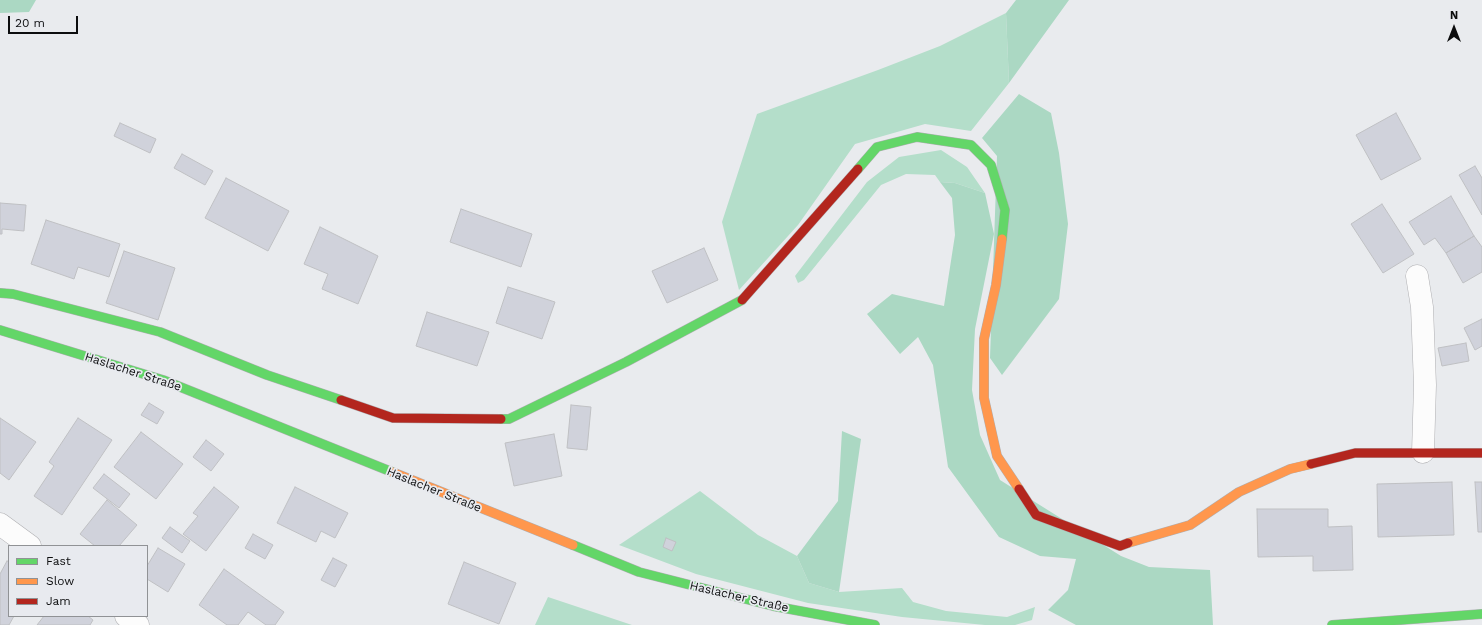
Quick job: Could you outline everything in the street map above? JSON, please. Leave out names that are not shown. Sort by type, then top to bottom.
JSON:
[{"type":"street","points":[[0,293],[13,294],[160,332],[267,375],[394,418],[509,419],[626,362],[742,300],[877,147],[917,137],[971,145],[991,165],[1005,210],[996,285],[984,339],[984,398],[997,456],[1036,515],[1120,546],[1190,525],[1239,492],[1290,469],[1355,453],[1482,453]]},
{"type":"street","points":[[1417,276],[1422,307],[1424,385],[1423,452]]},
{"type":"street","name":"Haslacher Straße","points":[[0,330],[163,380],[639,572],[772,606],[875,625]]},
{"type":"street","points":[[0,524],[29,545]]},
{"type":"street","points":[[1332,625],[1482,614]]},
{"type":"street","points":[[127,617],[138,625]]},
{"type":"green space","points":[[0,0],[36,0],[29,12],[0,13]]},
{"type":"green space","points":[[1016,0],[1069,0],[1009,83],[1006,13]]},
{"type":"green space","points":[[1006,13],[1009,83],[971,131],[925,124],[855,144],[798,225],[739,290],[722,222],[757,114],[940,46]]},
{"type":"green space","points":[[1019,94],[1051,113],[1059,153],[1068,224],[1059,299],[1002,375],[990,358],[997,156],[982,138]]},
{"type":"green space","points":[[941,150],[967,167],[985,193],[955,183],[940,182],[935,175],[906,174],[881,185],[804,280],[798,283],[795,276],[867,182],[899,157]]},
{"type":"green space","points":[[940,182],[955,183],[985,193],[994,234],[975,329],[972,390],[980,435],[1000,480],[1121,556],[1149,567],[1210,570],[1213,625],[1076,625],[1048,610],[1068,590],[1076,559],[1040,556],[999,537],[948,467],[933,365],[918,337],[900,354],[867,314],[892,294],[944,306],[955,235],[952,198]]},
{"type":"green space","points":[[842,431],[861,439],[839,592],[809,583],[797,556],[838,501]]},
{"type":"green space","points":[[700,491],[758,535],[797,556],[809,583],[839,592],[902,588],[913,602],[946,611],[1007,617],[1035,607],[1032,620],[1015,625],[985,625],[902,617],[808,603],[696,574],[619,545]]},
{"type":"green space","points":[[548,597],[632,625],[535,625]]},
{"type":"building","points":[[1396,113],[1421,159],[1381,180],[1356,135]]},
{"type":"building","points":[[120,123],[156,139],[150,153],[114,136]]},
{"type":"building","points":[[182,154],[213,171],[205,185],[174,168]]},
{"type":"building","points":[[1475,166],[1482,178],[1482,215],[1459,175]]},
{"type":"building","points":[[226,178],[289,211],[268,251],[205,218]]},
{"type":"building","points":[[1451,196],[1474,236],[1446,253],[1435,238],[1424,245],[1409,222]]},
{"type":"building","points":[[0,203],[26,205],[24,231],[2,229],[2,234],[0,234]]},
{"type":"building","points":[[1382,204],[1414,254],[1383,273],[1351,224]]},
{"type":"building","points":[[461,209],[532,234],[521,267],[450,242]]},
{"type":"building","points":[[46,220],[120,244],[109,277],[78,267],[74,279],[31,264]]},
{"type":"building","points":[[320,227],[378,256],[358,304],[322,289],[328,274],[304,264]]},
{"type":"building","points":[[1474,236],[1482,247],[1482,272],[1463,283],[1446,253]]},
{"type":"building","points":[[704,248],[718,280],[667,303],[652,271]]},
{"type":"building","points":[[124,251],[175,268],[158,320],[106,303]]},
{"type":"building","points":[[508,287],[555,302],[542,339],[496,323]]},
{"type":"building","points":[[427,312],[489,332],[477,366],[416,346]]},
{"type":"building","points":[[1482,319],[1482,346],[1475,350],[1464,328]]},
{"type":"building","points":[[1466,343],[1469,361],[1442,366],[1438,348]]},
{"type":"building","points":[[149,403],[164,412],[157,424],[141,415]]},
{"type":"building","points":[[571,405],[591,407],[587,450],[567,448]]},
{"type":"building","points":[[0,418],[36,442],[9,480],[0,473]]},
{"type":"building","points":[[78,418],[112,440],[62,515],[34,496],[54,466],[49,462]]},
{"type":"building","points":[[141,432],[183,464],[156,499],[114,467]]},
{"type":"building","points":[[554,434],[562,476],[514,486],[505,443]]},
{"type":"building","points":[[206,440],[224,454],[211,471],[193,457]]},
{"type":"building","points":[[104,474],[130,494],[119,508],[93,488]]},
{"type":"building","points":[[1452,482],[1454,535],[1378,537],[1377,484]]},
{"type":"building","points":[[1475,482],[1482,482],[1482,532],[1478,532]]},
{"type":"building","points":[[214,487],[239,507],[206,551],[183,534],[198,516],[193,513]]},
{"type":"building","points":[[295,487],[348,513],[335,538],[321,531],[316,542],[277,523]]},
{"type":"building","points":[[107,500],[137,525],[120,545],[94,545],[80,534]]},
{"type":"building","points":[[1257,509],[1328,509],[1328,527],[1352,526],[1353,570],[1313,571],[1313,556],[1258,557]]},
{"type":"building","points":[[170,527],[190,541],[182,553],[162,538]]},
{"type":"building","points":[[253,534],[273,545],[265,559],[245,548]]},
{"type":"building","points":[[666,538],[676,542],[672,551],[663,547]]},
{"type":"building","points":[[158,548],[185,564],[168,592],[148,580],[148,564]]},
{"type":"building","points":[[333,558],[347,565],[335,587],[321,580]]},
{"type":"building","points":[[8,562],[8,617],[13,617],[9,625],[0,625],[0,574]]},
{"type":"building","points":[[464,562],[516,583],[499,624],[448,604]]},
{"type":"building","points":[[224,569],[284,612],[275,625],[266,625],[248,612],[238,625],[227,625],[199,605]]},
{"type":"building","points":[[43,617],[89,617],[93,620],[90,625],[37,625]]},
{"type":"traffic: fast","points":[[858,169],[877,147],[917,137],[971,145],[991,165],[1005,210],[1002,239]]},
{"type":"traffic: fast","points":[[0,293],[13,294],[160,332],[267,375],[341,400]]},
{"type":"traffic: fast","points":[[501,419],[509,419],[626,362],[742,300]]},
{"type":"traffic: fast","points":[[0,330],[163,380],[392,472]]},
{"type":"traffic: fast","points":[[573,545],[639,572],[773,606],[875,625]]},
{"type":"traffic: fast","points":[[1332,625],[1482,614]]},
{"type":"traffic: slow","points":[[1002,239],[996,285],[984,339],[984,398],[997,456],[1019,489]]},
{"type":"traffic: slow","points":[[1128,543],[1190,525],[1239,492],[1290,469],[1311,464]]},
{"type":"traffic: slow","points":[[392,472],[573,545]]},
{"type":"traffic: jam","points":[[742,300],[858,169]]},
{"type":"traffic: jam","points":[[341,400],[393,418],[501,419]]},
{"type":"traffic: jam","points":[[1311,464],[1355,453],[1482,453]]},
{"type":"traffic: jam","points":[[1019,489],[1036,515],[1120,546],[1128,543]]}]
